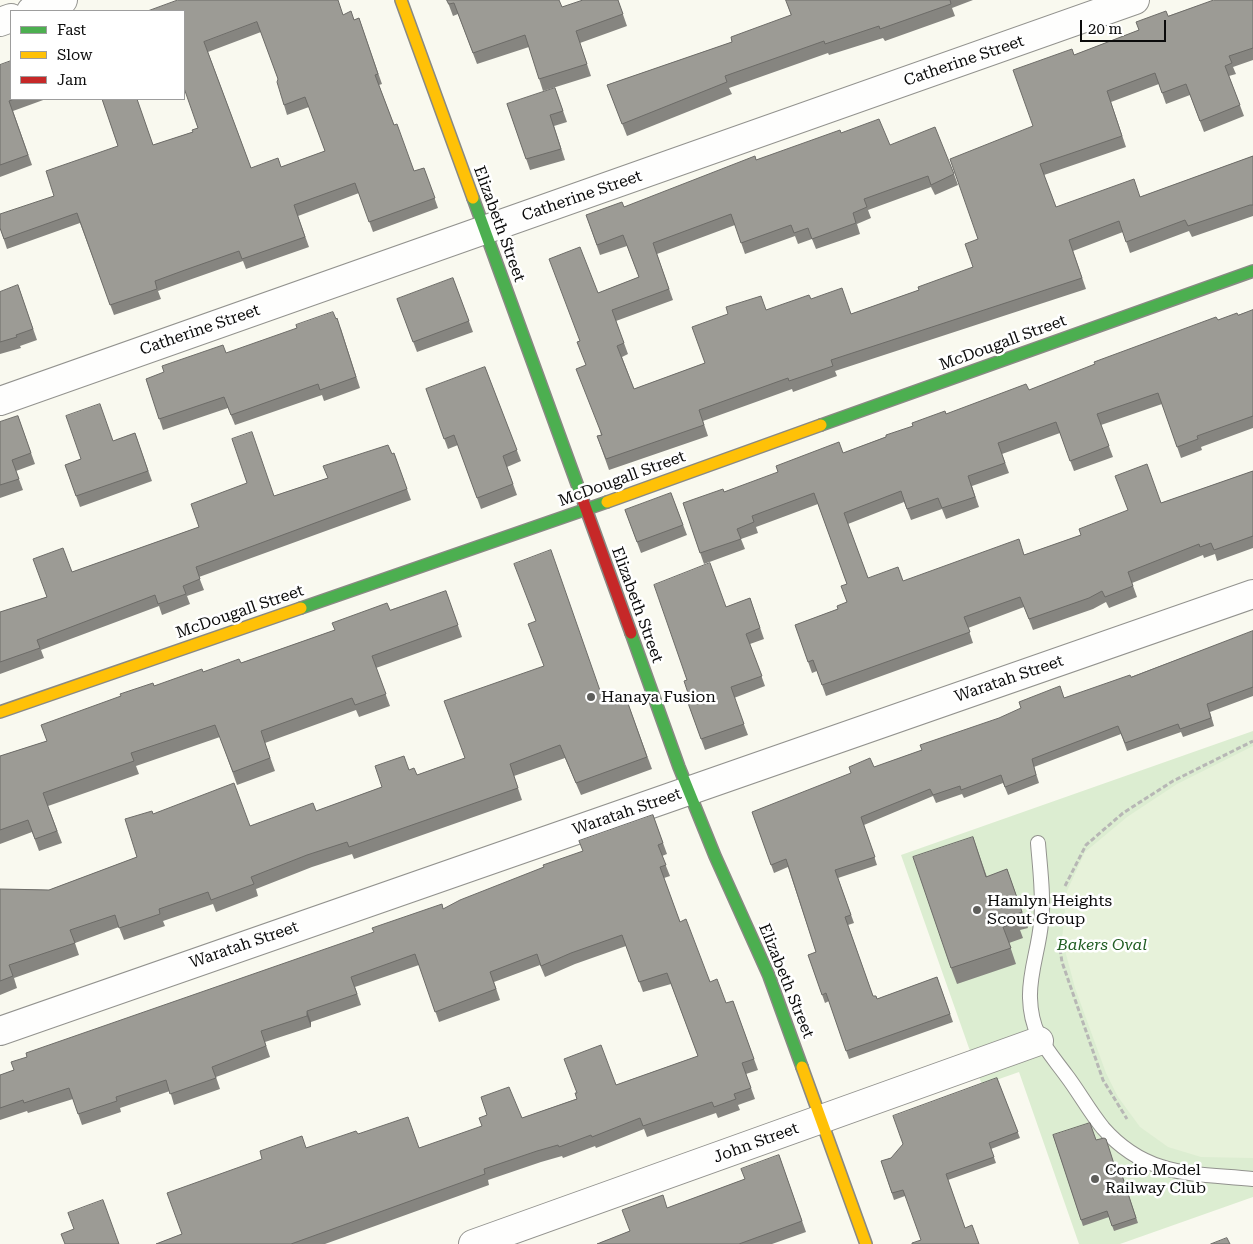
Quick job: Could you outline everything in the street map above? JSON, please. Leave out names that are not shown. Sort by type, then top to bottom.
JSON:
[{"type":"street","points":[[34,10],[62,0]]},
{"type":"street","name":"Elizabeth Street","points":[[401,0],[584,510],[689,791],[731,892],[764,964],[866,1244]]},
{"type":"street","name":"Catherine Street","points":[[0,401],[1135,0]]},
{"type":"street","name":"McDougall Street","points":[[0,712],[584,510],[1253,271]]},
{"type":"street","name":"Waratah Street","points":[[0,1031],[1253,594]]},
{"type":"street","name":"John Street","points":[[473,1244],[1040,1041]]},
{"type":"lane","points":[[1038,843],[1042,912],[1030,998],[1033,1022],[1040,1041],[1104,1128],[1134,1153],[1153,1164],[1181,1173],[1253,1179]]},
{"type":"path","points":[[1064,890],[1065,882],[1086,845],[1123,813],[1173,781],[1253,741]]},
{"type":"path","points":[[1060,946],[1062,962],[1103,1080],[1127,1119],[1134,1126]]},
{"type":"green space","name":"Bakers Oval","points":[[1253,731],[1253,1197],[1120,1244],[1079,1244],[1019,1072],[982,1085],[901,855]]},
{"type":"green space","points":[[1253,746],[1253,1158],[1201,1157],[1168,1147],[1140,1127],[1118,1097],[1106,1073],[1075,988],[1062,939],[1067,891],[1085,852],[1127,817],[1177,784]]},
{"type":"building","points":[[178,0],[338,0],[343,15],[351,11],[354,20],[359,18],[378,74],[375,75],[394,125],[397,124],[414,171],[424,168],[435,198],[369,222],[355,183],[294,205],[305,237],[242,259],[239,251],[155,281],[157,289],[110,305],[77,213],[4,239],[0,228],[0,214],[54,196],[46,171],[118,146],[102,100],[137,100],[153,145],[193,132],[192,130],[198,128],[185,91],[185,10],[151,10]],"holes":[[[257,22],[278,79],[277,82],[284,105],[305,97],[325,151],[281,167],[278,158],[251,168],[204,42]]]},
{"type":"building","points":[[447,0],[559,0],[562,7],[583,0],[618,0],[623,14],[576,31],[587,64],[539,79],[525,35],[473,53],[454,3],[449,4]]},
{"type":"building","points":[[786,0],[950,0],[951,4],[880,29],[879,26],[825,44],[824,41],[725,76],[727,82],[622,124],[607,85],[732,42],[731,37],[791,15]]},
{"type":"building","points":[[1214,0],[1253,0],[1253,48],[1229,56],[1232,63],[1225,66],[1240,105],[1200,121],[1186,84],[1162,93],[1155,73],[1107,91],[1122,136],[1040,164],[1056,207],[1134,179],[1140,197],[1253,156],[1253,205],[1188,226],[1185,220],[1126,242],[1119,221],[1069,240],[1082,278],[831,360],[833,366],[789,381],[788,378],[699,410],[704,425],[606,459],[597,436],[602,435],[576,369],[586,365],[577,342],[580,341],[549,259],[580,247],[598,293],[639,277],[623,235],[597,245],[586,215],[622,202],[624,207],[755,156],[756,160],[840,130],[841,133],[879,119],[890,145],[935,127],[954,174],[931,185],[928,176],[864,199],[867,207],[853,213],[856,223],[812,239],[808,228],[794,233],[791,225],[741,243],[731,214],[653,243],[669,289],[612,310],[624,343],[617,346],[634,389],[705,363],[692,327],[728,314],[726,307],[761,296],[766,310],[809,295],[811,299],[842,288],[851,314],[919,290],[918,287],[973,267],[965,244],[978,239],[950,159],[1033,126],[1013,70],[1072,49],[1074,55],[1139,30],[1136,22],[1166,11],[1168,16]]},
{"type":"building","points":[[10,61],[12,100],[9,101],[28,155],[0,165],[0,65]]},
{"type":"building","points":[[555,88],[563,111],[550,115],[561,149],[526,159],[507,104]]},
{"type":"building","points":[[453,278],[469,321],[413,342],[397,299]]},
{"type":"building","points":[[18,285],[33,329],[16,335],[17,337],[0,342],[0,292]]},
{"type":"building","points":[[1253,310],[1253,416],[1197,436],[1198,439],[1177,447],[1158,393],[1097,414],[1109,446],[1070,461],[1056,422],[998,443],[1005,463],[968,476],[975,497],[942,508],[938,498],[907,509],[901,491],[844,513],[868,578],[898,567],[903,581],[1019,539],[1024,555],[1081,535],[1079,529],[1128,510],[1115,476],[1147,464],[1161,503],[1253,471],[1253,536],[1214,550],[1211,543],[1200,547],[1199,544],[1128,572],[1133,586],[1105,597],[1102,591],[1089,598],[1029,619],[1020,597],[964,617],[970,632],[822,685],[813,660],[808,662],[795,625],[838,609],[837,606],[847,602],[841,586],[847,584],[814,493],[752,516],[754,522],[737,529],[741,539],[700,553],[683,503],[723,489],[724,492],[778,472],[776,466],[839,442],[843,453],[913,426],[912,423],[945,411],[946,414],[1026,384],[1029,390],[1095,364],[1094,362],[1216,317],[1218,320],[1237,313],[1238,315]]},
{"type":"building","points":[[333,312],[337,318],[356,377],[320,390],[318,384],[231,415],[224,397],[159,419],[146,379],[164,372],[162,366],[223,345],[226,353],[297,328],[296,325]]},
{"type":"building","points":[[485,367],[517,450],[503,456],[513,484],[477,498],[454,435],[444,439],[426,389]]},
{"type":"building","points":[[100,404],[113,441],[135,433],[148,471],[76,496],[65,465],[81,459],[66,416]]},
{"type":"building","points":[[18,416],[31,453],[12,460],[19,479],[0,485],[0,422]]},
{"type":"building","points":[[252,432],[274,496],[328,478],[323,466],[388,445],[392,454],[394,453],[407,489],[196,567],[200,579],[183,586],[186,594],[158,604],[155,595],[37,640],[40,648],[0,662],[0,612],[47,597],[33,559],[63,548],[72,572],[199,527],[191,504],[247,483],[232,439]]},
{"type":"building","points":[[671,493],[683,525],[637,542],[625,510]]},
{"type":"building","points":[[551,550],[604,702],[625,695],[647,757],[576,783],[560,745],[510,764],[518,788],[349,847],[347,842],[307,855],[251,877],[254,884],[211,900],[208,892],[159,909],[160,914],[119,928],[115,915],[70,930],[75,943],[9,965],[13,976],[0,981],[0,889],[49,890],[137,857],[125,819],[152,811],[153,814],[234,783],[250,826],[313,803],[316,811],[382,787],[375,766],[404,756],[409,770],[414,768],[417,775],[465,758],[444,701],[544,666],[528,624],[536,621],[514,564]]},
{"type":"building","points":[[710,563],[726,607],[750,598],[760,628],[746,634],[762,676],[731,687],[744,724],[701,739],[688,703],[691,702],[684,681],[687,680],[654,585]]},
{"type":"building","points":[[446,591],[458,625],[372,656],[386,694],[355,705],[352,698],[261,731],[270,758],[233,772],[215,725],[131,753],[134,761],[43,793],[57,831],[35,839],[28,820],[0,830],[0,756],[47,741],[41,725],[153,683],[154,686],[202,669],[203,672],[239,659],[241,663],[335,630],[332,623],[387,603],[390,610]]},
{"type":"building","points":[[1253,631],[1253,687],[1207,704],[1211,718],[1180,729],[1178,724],[1125,743],[1118,726],[1032,759],[1036,775],[1005,787],[1001,775],[961,790],[960,786],[933,795],[930,789],[861,817],[875,857],[835,870],[851,915],[845,917],[873,996],[876,996],[877,999],[937,977],[950,1014],[846,1051],[826,993],[822,995],[808,955],[816,952],[786,859],[771,865],[752,812],[851,773],[849,767],[870,758],[874,767],[922,750],[920,745],[999,718],[1021,708],[1019,702],[1060,686],[1064,698],[1130,675],[1131,677]]},
{"type":"building","points":[[653,815],[663,843],[658,845],[666,865],[660,867],[680,922],[686,919],[710,982],[717,979],[726,1003],[733,1001],[754,1059],[742,1063],[751,1088],[734,1094],[736,1099],[714,1107],[712,1102],[643,1126],[640,1118],[592,1137],[591,1135],[559,1147],[558,1145],[537,1151],[484,1169],[485,1174],[291,1244],[156,1244],[182,1234],[167,1193],[262,1159],[260,1151],[302,1136],[306,1148],[356,1131],[358,1134],[408,1117],[419,1148],[482,1126],[479,1118],[487,1115],[481,1097],[509,1087],[522,1118],[577,1099],[575,1093],[577,1093],[564,1059],[601,1045],[616,1085],[698,1056],[667,973],[639,982],[622,935],[541,966],[537,954],[490,972],[496,989],[435,1012],[415,954],[351,977],[357,994],[307,1011],[307,1016],[261,1031],[266,1046],[212,1067],[216,1078],[170,1094],[166,1080],[116,1097],[117,1101],[78,1114],[69,1088],[24,1103],[23,1100],[0,1108],[0,1075],[14,1070],[11,1062],[27,1057],[26,1053],[374,932],[372,928],[442,904],[443,909],[460,900],[544,867],[543,865],[583,851],[579,841]]},
{"type":"building","name":"Hamlyn Heights Scout Group","points":[[973,837],[986,877],[1007,869],[1022,912],[1014,915],[1017,922],[1003,927],[1011,948],[951,968],[913,857]]},
{"type":"building","points":[[997,1078],[1018,1132],[989,1143],[994,1157],[946,1174],[965,1228],[972,1225],[979,1244],[912,1244],[921,1240],[903,1190],[892,1193],[881,1161],[891,1158],[903,1144],[893,1116]]},
{"type":"building","name":"Corio Model Railway Club","points":[[1090,1123],[1096,1140],[1106,1139],[1115,1167],[1119,1166],[1136,1218],[1112,1226],[1107,1211],[1081,1220],[1053,1135]]},
{"type":"building","points":[[779,1155],[802,1221],[739,1244],[597,1244],[630,1231],[622,1210],[663,1195],[667,1208],[745,1179],[741,1169]]},
{"type":"building","points":[[103,1200],[119,1244],[65,1244],[61,1234],[74,1229],[68,1213]]},
{"type":"building","points":[[1227,1238],[1230,1244],[1211,1244]]},
{"type":"traffic: fast","points":[[473,198],[581,495]]},
{"type":"traffic: fast","points":[[821,425],[1253,271]]},
{"type":"traffic: fast","points":[[301,608],[607,502]]},
{"type":"traffic: fast","points":[[631,633],[679,767],[715,856],[769,976],[802,1067]]},
{"type":"traffic: slow","points":[[401,0],[473,198]]},
{"type":"traffic: slow","points":[[607,502],[821,425]]},
{"type":"traffic: slow","points":[[0,712],[301,608]]},
{"type":"traffic: slow","points":[[802,1067],[866,1244]]},
{"type":"traffic: jam","points":[[581,495],[631,633]]},
{"type":"place","name":"Hanaya Fusion","points":[[591,697]]},
{"type":"place","name":"Hamlyn Heights Scout Group","points":[[977,910]]},
{"type":"place","name":"Corio Model Railway Club","points":[[1095,1179]]}]
